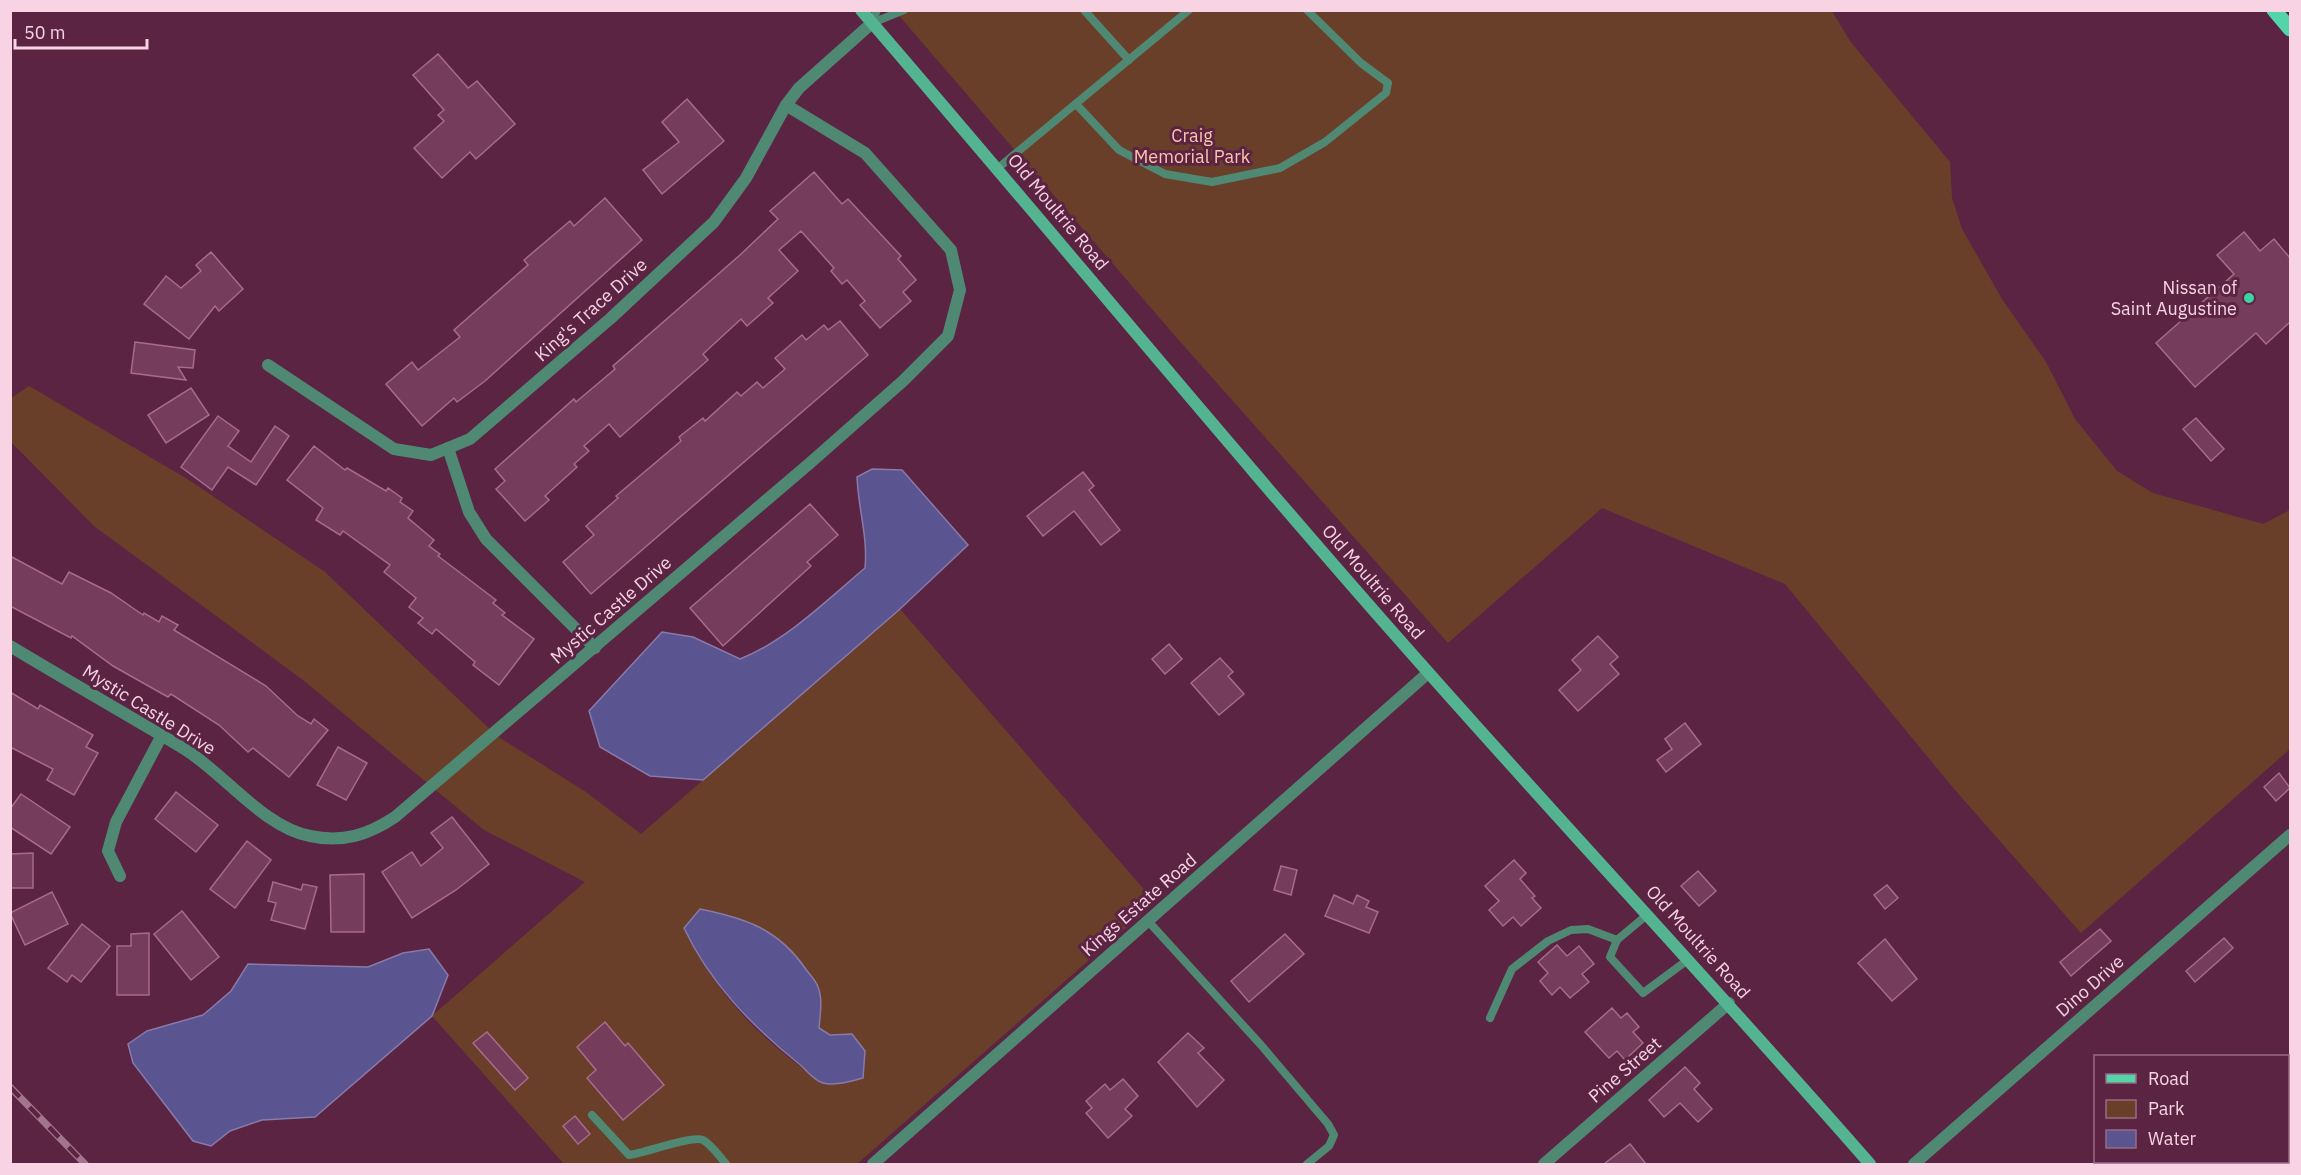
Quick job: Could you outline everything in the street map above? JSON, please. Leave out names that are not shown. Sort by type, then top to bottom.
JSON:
[{"type":"main road","name":"Old Moultrie Road","points":[[861,10],[874,17],[1304,531],[1428,673],[1729,1003],[1870,1164]]},
{"type":"main road","points":[[2274,10],[2290,29]]},
{"type":"street","name":"King's Trace Drive","points":[[268,365],[394,449],[431,455],[470,439],[611,318],[714,222],[746,178],[786,105],[808,80],[874,17]]},
{"type":"street","name":"Mystic Castle Drive","points":[[10,646],[184,749],[283,826],[310,836],[343,839],[360,837],[395,817],[595,648],[903,381],[948,336],[960,290],[951,250],[865,153],[786,105]]},
{"type":"street","points":[[448,448],[469,512],[486,538],[595,648]]},
{"type":"street","name":"Kings Estate Road","points":[[873,1164],[1428,673]]},
{"type":"street","points":[[120,876],[108,851],[116,822],[161,737]]},
{"type":"street","name":"Dino Drive","points":[[1914,1164],[2290,835]]},
{"type":"street","name":"Pine Street","points":[[1544,1164],[1729,1003]]},
{"type":"lane","points":[[874,17],[904,10]]},
{"type":"lane","points":[[1084,10],[1129,60]]},
{"type":"lane","points":[[998,168],[1190,10]]},
{"type":"lane","points":[[1076,104],[1119,150],[1164,174],[1212,182],[1280,168],[1325,142],[1386,93],[1388,83],[1361,63],[1307,10]]},
{"type":"lane","points":[[1648,914],[1617,940],[1610,957],[1643,993],[1689,959]]},
{"type":"lane","points":[[1148,921],[1261,1045],[1328,1124],[1334,1135],[1329,1146],[1308,1164]]},
{"type":"lane","points":[[1490,1018],[1512,969],[1548,941],[1570,930],[1588,929],[1617,940]]},
{"type":"lane","points":[[592,1115],[629,1155],[650,1152],[681,1141],[700,1138],[709,1144],[726,1164]]},
{"type":"green space","name":"Craig Memorial Park","points":[[895,11],[1832,11],[1850,41],[1950,162],[1952,198],[1962,229],[2002,299],[2046,362],[2075,419],[2117,471],[2153,493],[2263,524],[2290,510],[2290,749],[2081,933],[1955,790],[1785,584],[1602,508],[1448,643],[1176,337]]},
{"type":"green space","points":[[29,386],[189,480],[325,572],[497,736],[586,792],[641,834],[900,609],[1155,902],[857,1164],[564,1164],[432,1016],[585,882],[484,830],[303,680],[94,526],[11,442],[10,399]],"holes":[[[722,914],[764,930],[785,945],[802,967],[817,1000],[820,1015],[819,1028],[830,1035],[852,1034],[821,1083],[774,1045],[742,1015],[700,958],[684,928]]]},
{"type":"water","points":[[872,469],[902,470],[968,545],[900,609],[703,780],[650,776],[600,747],[589,711],[662,632],[693,637],[740,659],[790,631],[865,568],[866,556],[857,477]]},
{"type":"water","points":[[700,909],[746,921],[759,927],[784,944],[795,955],[814,979],[820,992],[819,1028],[830,1035],[852,1034],[865,1051],[863,1078],[838,1084],[820,1082],[748,1018],[706,967],[684,928]]},
{"type":"water","points":[[429,949],[448,975],[432,1016],[315,1117],[262,1120],[230,1131],[211,1146],[193,1141],[133,1063],[128,1044],[147,1031],[203,1015],[231,991],[248,964],[368,967],[403,953]]},
{"type":"building","points":[[438,54],[468,88],[477,81],[515,124],[476,159],[470,152],[442,178],[414,148],[444,121],[438,115],[444,110],[413,75]]},
{"type":"building","points":[[687,99],[724,141],[662,194],[643,170],[679,142],[662,122]]},
{"type":"building","points":[[814,172],[842,204],[848,199],[901,256],[898,259],[916,280],[903,292],[911,301],[880,328],[860,305],[865,301],[847,280],[842,284],[831,271],[834,268],[801,231],[779,250],[798,271],[768,298],[773,303],[747,326],[741,319],[703,354],[708,360],[620,437],[609,424],[584,446],[589,451],[574,464],[577,467],[545,496],[549,500],[525,521],[496,489],[505,481],[495,469],[574,399],[576,402],[615,369],[613,366],[740,255],[778,219],[770,211]]},
{"type":"building","points":[[605,198],[642,240],[485,381],[457,402],[454,398],[422,426],[386,384],[412,362],[418,370],[460,337],[454,330],[528,265],[524,260],[570,221],[574,226]]},
{"type":"building","name":"Nissan of Saint Augustine","points":[[2244,232],[2260,251],[2274,239],[2290,258],[2290,322],[2266,344],[2256,333],[2195,387],[2156,343],[2234,274],[2217,255]]},
{"type":"building","points":[[211,252],[243,289],[219,311],[215,306],[189,339],[144,304],[166,276],[181,288],[201,271],[196,265]]},
{"type":"building","points":[[840,321],[868,355],[591,594],[563,562],[594,535],[586,526],[618,498],[616,496],[681,441],[679,437],[703,418],[705,421],[737,392],[741,396],[757,382],[763,388],[785,369],[775,358],[802,335],[806,340],[824,325],[828,330]]},
{"type":"building","points":[[135,342],[195,350],[193,368],[178,367],[186,380],[131,373]]},
{"type":"building","points":[[191,388],[209,415],[166,443],[148,415]]},
{"type":"building","points":[[218,416],[239,431],[228,446],[251,462],[275,426],[289,436],[256,485],[228,467],[212,490],[181,467]]},
{"type":"building","points":[[2196,418],[2224,449],[2211,461],[2183,429]]},
{"type":"building","points":[[314,446],[345,470],[347,468],[386,491],[388,488],[402,498],[400,502],[413,511],[408,518],[434,540],[429,546],[440,554],[438,556],[496,600],[493,603],[505,613],[502,615],[534,639],[499,685],[473,665],[475,662],[436,629],[432,634],[418,623],[423,618],[409,607],[416,598],[384,572],[390,565],[343,531],[340,535],[316,520],[323,508],[287,480]]},
{"type":"building","points":[[1083,472],[1094,486],[1089,490],[1120,530],[1101,545],[1074,511],[1043,536],[1027,516]]},
{"type":"building","points":[[810,504],[838,535],[807,562],[811,566],[723,646],[690,608]]},
{"type":"building","points":[[10,556],[62,584],[69,572],[111,593],[143,615],[144,613],[159,622],[162,616],[178,625],[174,630],[266,686],[298,716],[311,724],[314,719],[328,730],[289,777],[253,748],[248,752],[219,725],[171,694],[168,697],[113,666],[72,636],[71,638],[10,606]]},
{"type":"building","points":[[1598,636],[1618,657],[1610,664],[1619,674],[1578,711],[1559,690],[1581,670],[1572,660]]},
{"type":"building","points":[[1169,644],[1182,659],[1165,674],[1152,659]]},
{"type":"building","points":[[1220,658],[1233,672],[1228,676],[1244,694],[1219,715],[1191,683]]},
{"type":"building","points":[[10,692],[38,709],[40,705],[93,735],[86,747],[98,753],[74,795],[47,780],[53,769],[10,747]]},
{"type":"building","points":[[1685,723],[1701,744],[1666,772],[1657,760],[1672,749],[1665,739]]},
{"type":"building","points":[[338,747],[367,763],[346,800],[317,785]]},
{"type":"building","points":[[2279,773],[2290,788],[2276,801],[2264,787]]},
{"type":"building","points":[[176,792],[218,825],[196,852],[155,819]]},
{"type":"building","points":[[21,794],[70,827],[51,854],[10,827],[10,809]]},
{"type":"building","points":[[452,817],[489,864],[456,890],[412,918],[382,872],[412,852],[421,866],[443,848],[431,833]]},
{"type":"building","points":[[247,841],[271,860],[235,908],[210,889]]},
{"type":"building","points":[[33,853],[33,888],[10,888],[10,854]]},
{"type":"building","points":[[1514,860],[1526,873],[1520,879],[1535,896],[1532,898],[1541,908],[1521,926],[1513,917],[1503,926],[1489,910],[1499,901],[1485,886]]},
{"type":"building","points":[[1281,866],[1297,870],[1291,895],[1274,890]]},
{"type":"building","points":[[1698,871],[1716,891],[1699,906],[1681,886]]},
{"type":"building","points":[[364,874],[364,932],[331,932],[330,875]]},
{"type":"building","points":[[273,882],[301,890],[303,884],[317,887],[305,929],[271,920],[276,903],[268,901]]},
{"type":"building","points":[[1887,885],[1898,898],[1885,909],[1874,895]]},
{"type":"building","points":[[52,892],[68,924],[25,945],[10,913]]},
{"type":"building","points":[[1334,895],[1353,904],[1357,895],[1369,901],[1366,907],[1378,912],[1369,933],[1325,916]]},
{"type":"building","points":[[182,911],[219,957],[191,980],[154,934]]},
{"type":"building","points":[[82,924],[110,946],[81,982],[72,975],[67,982],[48,968]]},
{"type":"building","points":[[2100,929],[2111,941],[2071,976],[2060,962]]},
{"type":"building","points":[[149,933],[149,995],[117,995],[117,946],[131,946],[131,934]]},
{"type":"building","points":[[1285,934],[1304,954],[1249,1002],[1231,981]]},
{"type":"building","points":[[2224,938],[2233,948],[2195,982],[2186,971]]},
{"type":"building","points":[[1885,939],[1917,979],[1892,1001],[1858,963]]},
{"type":"building","points":[[1557,945],[1567,956],[1579,946],[1594,964],[1582,974],[1589,982],[1570,998],[1560,987],[1552,995],[1540,981],[1548,973],[1538,962]]},
{"type":"building","points":[[1612,1008],[1621,1018],[1627,1013],[1639,1027],[1633,1032],[1643,1043],[1625,1060],[1617,1051],[1609,1058],[1585,1032]]},
{"type":"building","points":[[605,1022],[625,1046],[628,1043],[664,1085],[623,1120],[587,1078],[596,1070],[577,1047]]},
{"type":"building","points":[[487,1032],[528,1078],[515,1090],[473,1043]]},
{"type":"building","points":[[1188,1033],[1204,1048],[1198,1053],[1224,1080],[1197,1107],[1158,1062]]},
{"type":"building","points":[[1685,1067],[1700,1083],[1694,1089],[1712,1109],[1698,1122],[1680,1103],[1664,1117],[1649,1100]]},
{"type":"building","points":[[1123,1079],[1138,1096],[1125,1109],[1132,1116],[1108,1138],[1086,1113],[1092,1108],[1086,1101],[1105,1084],[1110,1090]]},
{"type":"building","points":[[575,1116],[590,1134],[578,1144],[563,1126]]},
{"type":"building","points":[[1630,1144],[1646,1164],[1604,1164]]},
{"type":"railway","points":[[10,1087],[85,1164]]},
{"type":"place","name":"Nissan of Saint Augustine","points":[[2249,298]]}]
